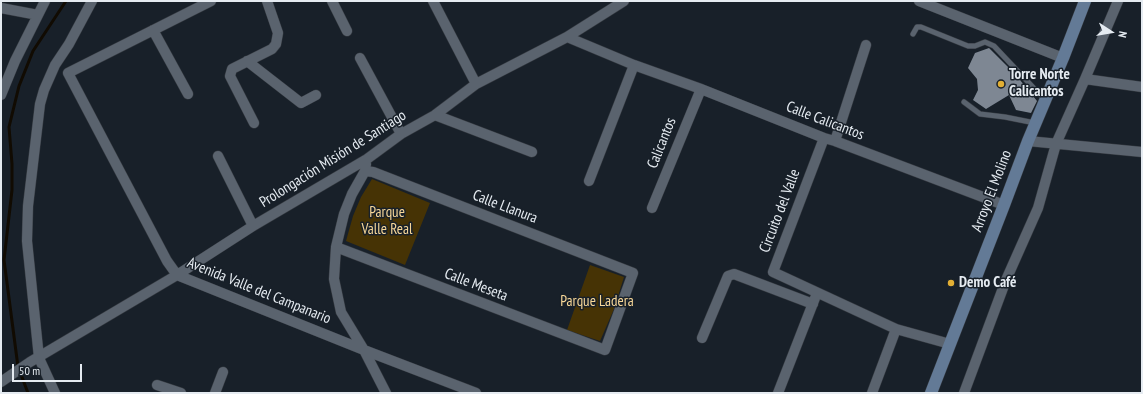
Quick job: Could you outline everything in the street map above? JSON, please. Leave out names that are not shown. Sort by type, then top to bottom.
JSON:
[{"type":"street","points":[[1,95],[12,67],[45,1]]},
{"type":"street","points":[[55,393],[35,360],[27,241],[28,206],[40,104],[45,86],[55,65],[69,44],[92,1]]},
{"type":"street","points":[[55,65],[68,72],[211,1]]},
{"type":"street","points":[[332,1],[347,31]]},
{"type":"street","points":[[433,1],[476,84]]},
{"type":"street","name":"Prolongación Misión de Santiago","points":[[1,382],[177,275],[253,226],[367,159],[401,134],[435,115],[476,84],[567,37],[624,1]]},
{"type":"street","points":[[919,1],[1063,58]]},
{"type":"street","name":"Arroyo El Molino","points":[[931,393],[1028,141],[1085,1]]},
{"type":"street","points":[[964,393],[1006,280],[1038,208],[1056,144],[1118,1]]},
{"type":"street","points":[[254,124],[230,76],[232,69],[272,49],[276,44],[278,33],[268,3]]},
{"type":"street","points":[[1,8],[38,15]]},
{"type":"street","points":[[153,30],[188,94]]},
{"type":"street","name":"Calle Calicantos","points":[[567,37],[634,65],[701,89],[824,138],[1004,205]]},
{"type":"street","points":[[835,141],[866,45]]},
{"type":"street","points":[[360,58],[401,134]]},
{"type":"street","points":[[247,61],[301,103],[316,95]]},
{"type":"street","points":[[589,181],[634,65]]},
{"type":"street","name":"Avenida Valle del Campanario","points":[[68,72],[166,261],[177,275],[476,393]]},
{"type":"street","points":[[1085,79],[1142,87]]},
{"type":"street","name":"Calicantos","points":[[652,208],[701,89]]},
{"type":"street","points":[[435,115],[532,152]]},
{"type":"street","name":"Circuito del Valle","points":[[824,138],[773,272],[896,329],[950,344]]},
{"type":"street","points":[[1028,141],[1142,152]]},
{"type":"street","points":[[218,156],[253,226]]},
{"type":"street","points":[[367,159],[366,171],[352,194],[344,214],[336,247],[334,279],[341,312],[364,350],[386,393]]},
{"type":"street","name":"Calle Llanura","points":[[366,171],[373,172],[633,273],[605,350]]},
{"type":"street","name":"Calle Meseta","points":[[336,247],[605,350]]},
{"type":"street","points":[[702,338],[728,276],[734,274],[813,304]]},
{"type":"street","points":[[778,393],[817,292]]},
{"type":"street","points":[[872,393],[896,329]]},
{"type":"street","points":[[215,393],[223,372]]},
{"type":"street","points":[[157,385],[181,393]]},
{"type":"lane","points":[[913,34],[917,27],[921,27],[968,46],[975,46],[985,42],[994,46],[1045,100]]},
{"type":"lane","points":[[964,102],[980,114],[1036,123]]},
{"type":"green space","name":"Parque Valle Real","points":[[372,179],[430,203],[405,265],[346,241],[353,216],[361,197]]},
{"type":"green space","name":"Parque Ladera","points":[[590,265],[624,277],[614,309],[600,341],[567,330]]},
{"type":"building","name":"Torre Norte Calicantos","points":[[989,48],[1016,75],[1037,101],[1031,113],[1016,110],[1009,95],[986,109],[973,100],[978,90],[977,79],[968,68],[975,53]]},
{"type":"waterway","points":[[18,367],[4,260],[12,190],[12,164],[9,127],[19,86],[33,51],[66,1]]},
{"type":"waterway","points":[[20,372],[28,393]]},
{"type":"place","name":"Torre Norte Calicantos","points":[[1001,84]]},
{"type":"place","name":"Demo Café","points":[[951,283]]}]
